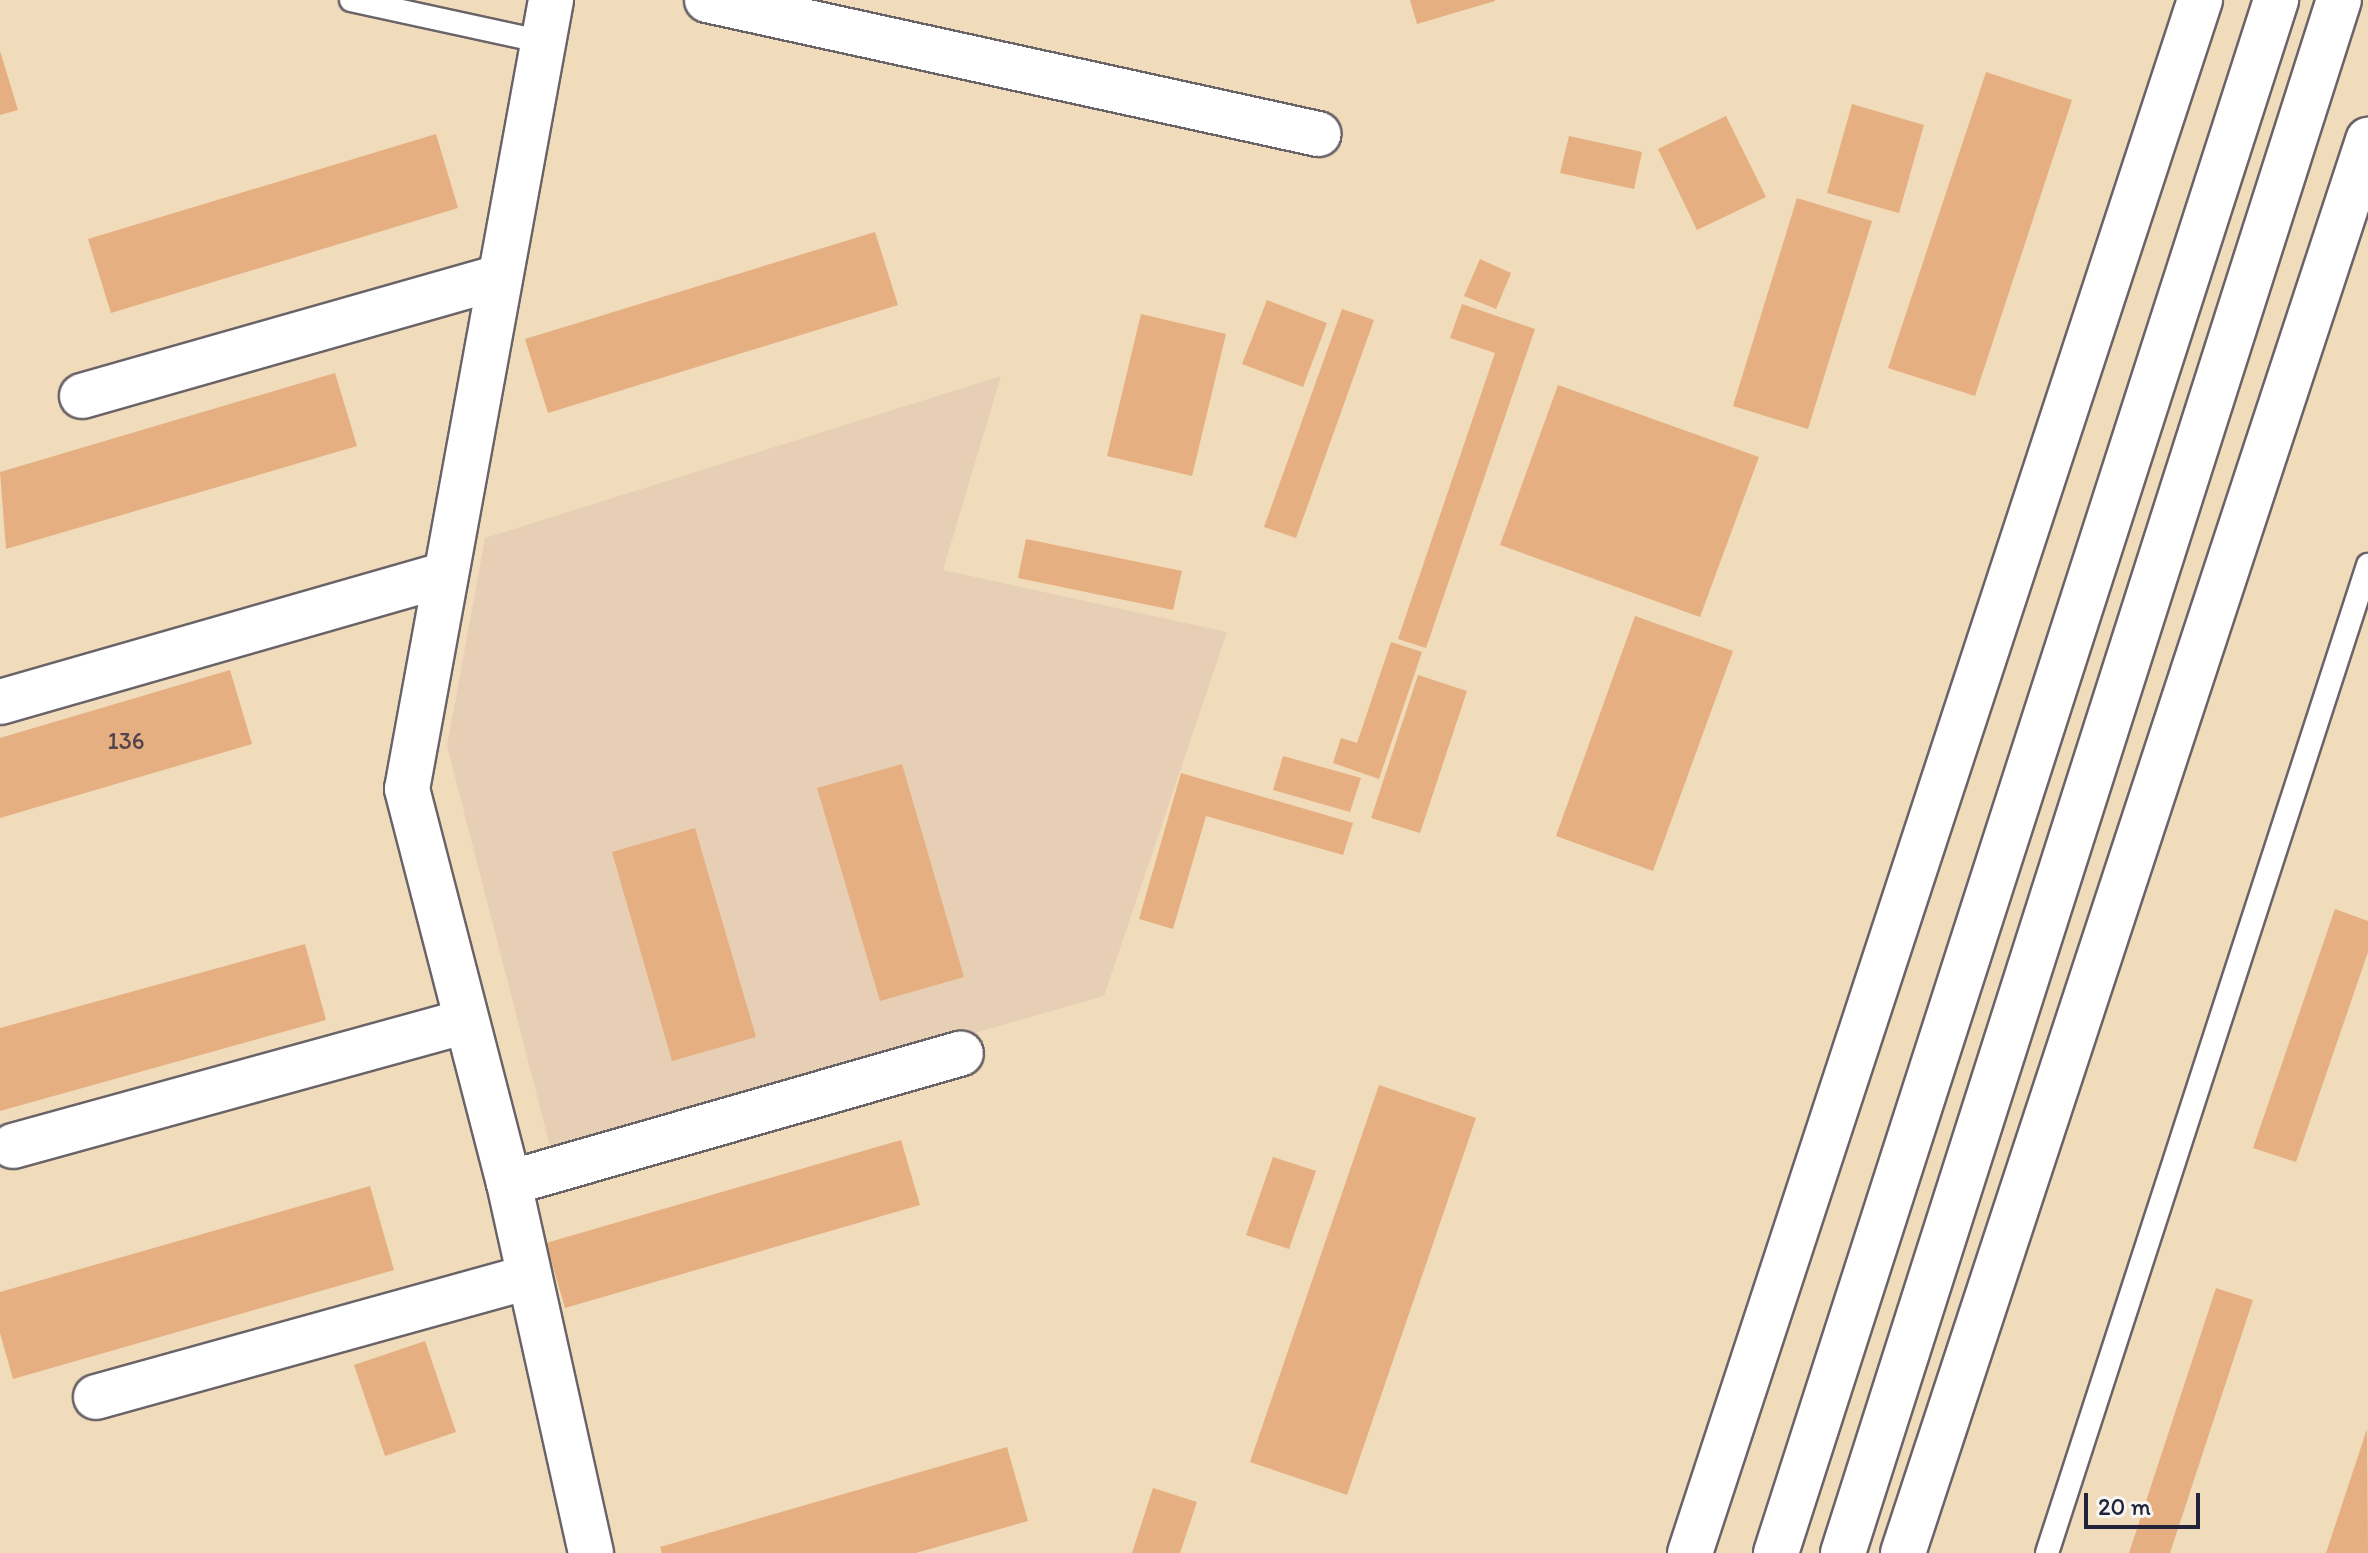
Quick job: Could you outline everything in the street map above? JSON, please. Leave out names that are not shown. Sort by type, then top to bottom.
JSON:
[{"type":"main road","points":[[707,0],[1318,134]]},
{"type":"main road","points":[[1690,1553],[2200,0]]},
{"type":"main road","points":[[1776,1553],[2276,0]]},
{"type":"main road","points":[[1843,1553],[2339,0]]},
{"type":"main road","points":[[547,21],[497,278],[407,789],[462,1022],[509,1183],[591,1553]]},
{"type":"main road","points":[[1903,1553],[2368,140]]},
{"type":"main road","points":[[82,396],[497,278]]},
{"type":"main road","points":[[0,702],[443,575]]},
{"type":"main road","points":[[13,1146],[462,1022]]},
{"type":"main road","points":[[509,1183],[961,1053]]},
{"type":"main road","points":[[96,1397],[528,1277]]},
{"type":"lane","points":[[351,0],[547,21]]},
{"type":"lane","points":[[2047,1553],[2368,565]]},
{"type":"shaded area","points":[[1001,376],[943,570],[1227,632],[1104,996],[552,1154],[447,746],[485,538]]},
{"type":"building","points":[[1410,0],[1495,0],[1495,1],[1417,24]]},
{"type":"building","points":[[0,51],[18,110],[0,115]]},
{"type":"building","points":[[1986,72],[2072,100],[1975,396],[1888,368]]},
{"type":"building","points":[[1852,104],[1924,125],[1899,213],[1827,193]]},
{"type":"building","points":[[1726,116],[1766,197],[1697,230],[1658,149]]},
{"type":"building","points":[[436,134],[458,208],[111,313],[88,239]]},
{"type":"building","points":[[1569,136],[1642,152],[1634,189],[1560,173]]},
{"type":"building","points":[[1797,198],[1872,221],[1808,429],[1733,406]]},
{"type":"building","points":[[875,232],[898,305],[548,413],[525,339]]},
{"type":"building","points":[[1480,259],[1511,273],[1496,309],[1464,296]]},
{"type":"building","points":[[1267,300],[1327,323],[1303,387],[1242,364]]},
{"type":"building","points":[[1462,304],[1535,329],[1426,648],[1398,639],[1495,353],[1450,338]]},
{"type":"building","points":[[1342,309],[1374,320],[1296,538],[1264,527]]},
{"type":"building","points":[[1141,314],[1226,334],[1192,476],[1107,456]]},
{"type":"building","points":[[335,373],[357,446],[6,549],[0,472]]},
{"type":"building","points":[[1558,385],[1759,457],[1700,617],[1500,545]]},
{"type":"building","points":[[1026,539],[1182,571],[1173,610],[1018,578]]},
{"type":"building","points":[[1635,616],[1733,651],[1653,871],[1556,836]]},
{"type":"building","points":[[1391,642],[1422,652],[1379,779],[1333,763],[1341,738],[1357,743]]},
{"type":"building","points":[[230,670],[252,744],[0,818],[0,738]]},
{"type":"building","points":[[1418,675],[1467,691],[1420,833],[1371,818]]},
{"type":"building","points":[[1283,756],[1361,778],[1350,812],[1273,790]]},
{"type":"building","points":[[902,764],[964,977],[880,1001],[817,788]]},
{"type":"building","points":[[1181,773],[1353,823],[1343,855],[1206,816],[1173,929],[1139,919]]},
{"type":"building","points":[[695,828],[756,1037],[672,1061],[612,852]]},
{"type":"building","points":[[2335,909],[2368,921],[2368,952],[2296,1162],[2253,1148]]},
{"type":"building","points":[[305,944],[326,1020],[0,1111],[0,1028]]},
{"type":"building","points":[[1379,1085],[1476,1118],[1347,1495],[1250,1462]]},
{"type":"building","points":[[901,1140],[920,1205],[565,1308],[546,1243]]},
{"type":"building","points":[[1273,1157],[1316,1171],[1289,1249],[1246,1235]]},
{"type":"building","points":[[370,1186],[394,1270],[13,1379],[0,1333],[0,1292]]},
{"type":"building","points":[[2216,1288],[2253,1300],[2170,1553],[2129,1553]]},
{"type":"building","points":[[425,1341],[456,1432],[385,1456],[354,1365]]},
{"type":"building","points":[[2367,1429],[2368,1553],[2326,1553]]},
{"type":"building","points":[[1007,1447],[1028,1521],[916,1553],[662,1553],[660,1547]]},
{"type":"building","points":[[1153,1488],[1197,1502],[1180,1553],[1132,1553]]}]
